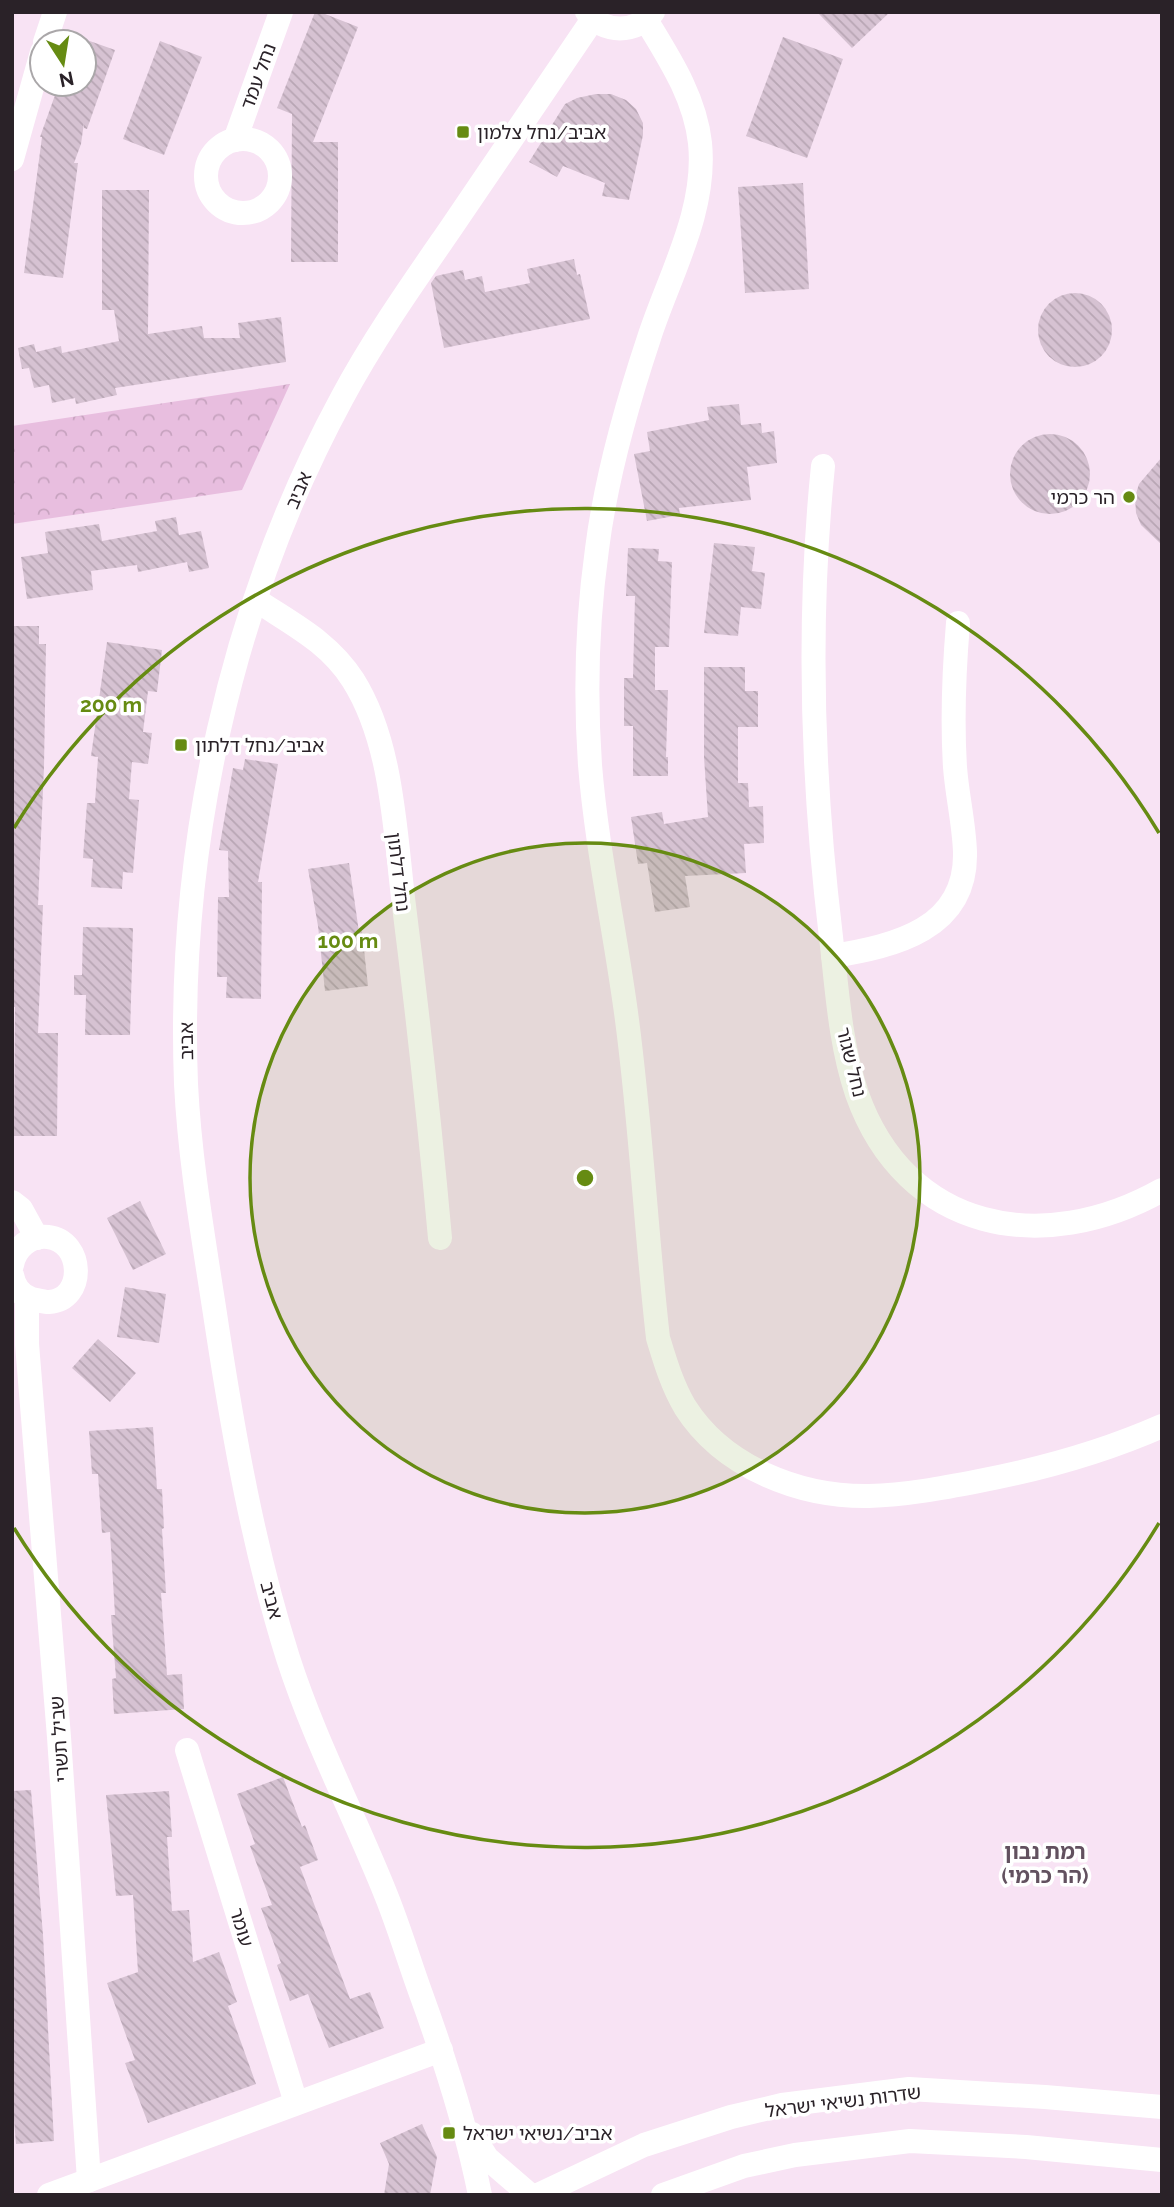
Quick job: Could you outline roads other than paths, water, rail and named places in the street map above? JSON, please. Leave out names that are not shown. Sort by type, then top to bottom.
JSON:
[{"type":"street","name":"נחל עמד","points":[[235,140],[281,12]]},
{"type":"street","points":[[590,15],[609,28],[622,29],[635,26],[649,16],[686,91],[698,131],[700,168],[691,221],[633,386],[606,491],[591,600],[587,655],[590,768],[620,963],[634,1078],[658,1338],[669,1375],[686,1407],[707,1434],[733,1457],[763,1474],[795,1486],[830,1493],[866,1496],[904,1494],[994,1478],[1086,1455],[1162,1426]]},
{"type":"street","name":"אביב","points":[[480,2195],[465,2122],[441,2050],[387,1896],[302,1700],[260,1552],[237,1446],[195,1172],[186,1064],[185,1003],[190,914],[201,825],[218,736],[256,600],[303,477],[341,398],[385,324],[590,15]]},
{"type":"street","points":[[12,159],[28,95]]},
{"type":"street","name":"נחל שגור","points":[[823,466],[814,580],[813,694],[819,809],[844,1041],[857,1094],[884,1145],[903,1171],[933,1196],[967,1214],[1003,1224],[1040,1227],[1077,1224],[1112,1214],[1162,1190]]},
{"type":"street","name":"נחל דלתון","points":[[256,600],[308,633],[340,662],[366,704],[376,732],[390,802],[403,900],[440,1238]]},
{"type":"street","points":[[834,956],[883,947],[922,931],[950,906],[958,890],[964,872],[965,852],[953,726],[958,623]]},
{"type":"street","points":[[12,1202],[21,1209],[37,1238]]},
{"type":"street","points":[[12,1265],[18,1249],[27,1242],[48,1237],[67,1245],[77,1264],[77,1274],[67,1293],[49,1302],[27,1298],[19,1290],[12,1275]]},
{"type":"street","name":"שביל תשרי","points":[[27,1298],[27,1344],[59,1737],[89,2180]]},
{"type":"street","name":"עומר","points":[[187,1750],[296,2104]]},
{"type":"street","points":[[49,2195],[441,2050]]},
{"type":"street","name":"שדרות נשיאי ישראל","points":[[529,2195],[540,2195],[645,2145],[731,2117],[782,2105],[909,2089],[1162,2107]]},
{"type":"street","name":"אביב","points":[[465,2122],[487,2158],[529,2195]]},
{"type":"street","points":[[663,2195],[744,2166],[795,2155],[910,2141],[1026,2147],[1162,2160]]},
{"type":"place","name":"אביב/נחל צלמון","points":[[463,132]]},
{"type":"place","name":"הר כרמי","points":[[1129,497]]},
{"type":"place","name":"אביב/נחל דלתון","points":[[181,745]]},
{"type":"place","name":"אביב/נשיאי ישראל","points":[[449,2133]]},
{"type":"district","name":"רמת נבון (הר כרמי)","points":[[1045,1863]]}]
